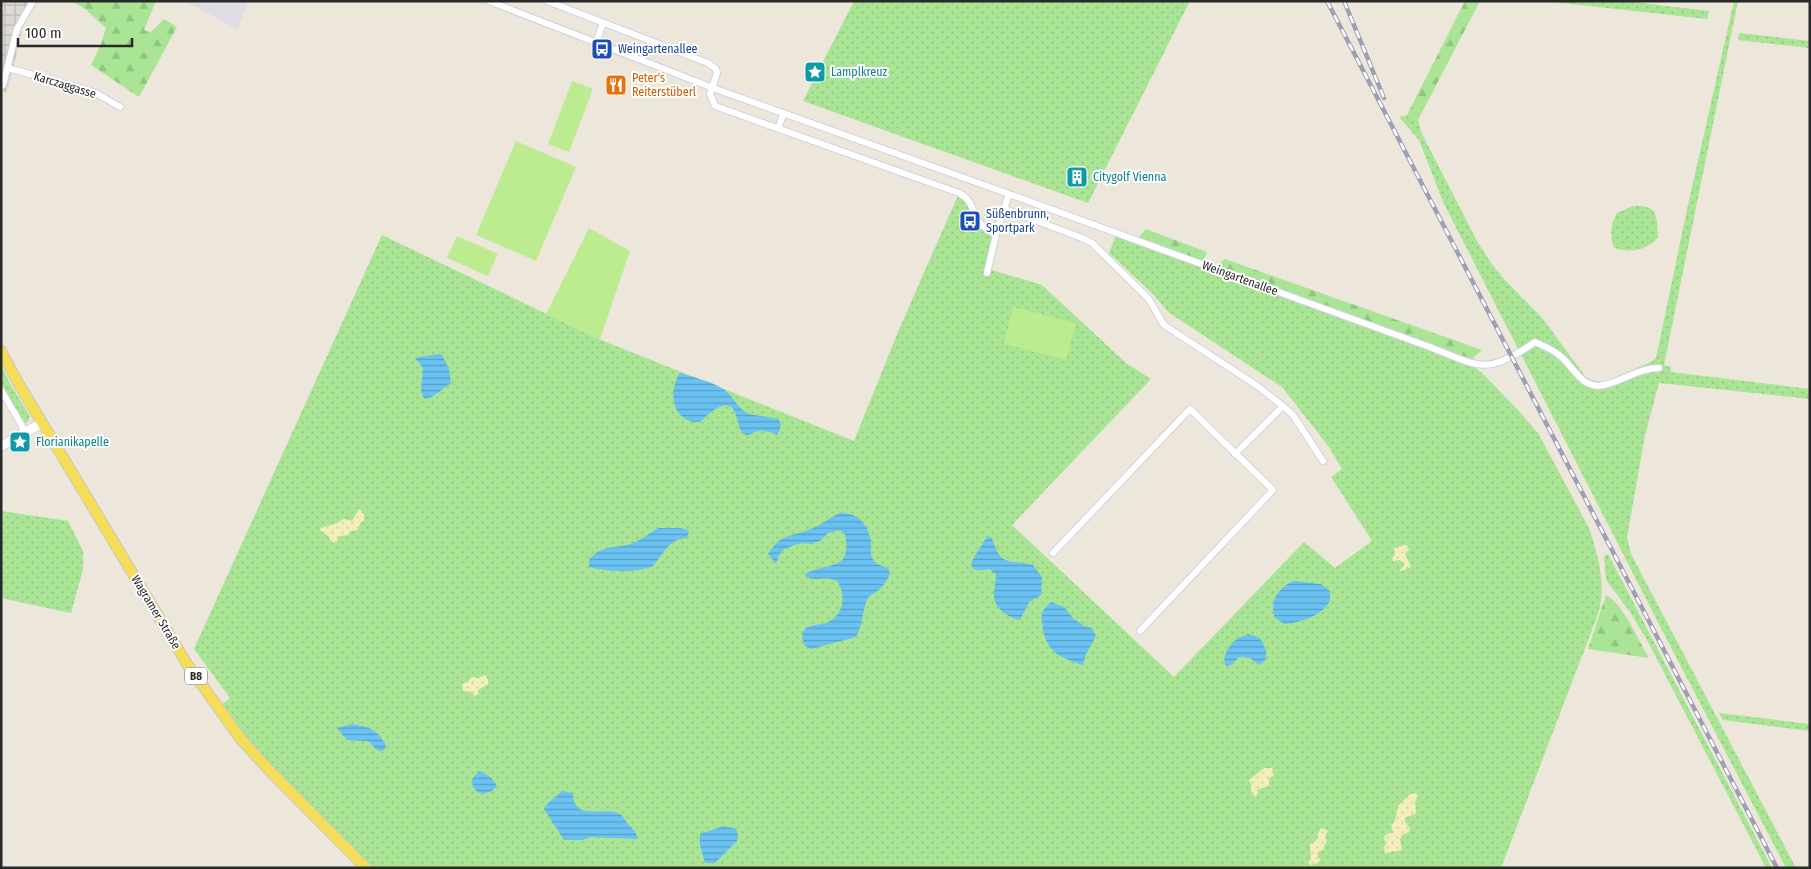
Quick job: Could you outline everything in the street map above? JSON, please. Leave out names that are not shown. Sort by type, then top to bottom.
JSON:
[{"type":"main road","name":"B8","points":[[1,350],[10,370],[42,423]]},
{"type":"main road","name":"Wagramer Straße","points":[[42,423],[187,664],[240,738],[366,868]]},
{"type":"street","points":[[1,86],[8,68],[17,29],[32,1]]},
{"type":"street","name":"Weingartenallee","points":[[489,1],[713,88],[1441,351],[1470,364],[1493,365],[1517,354],[1535,342],[1558,354],[1584,382],[1594,386],[1617,381],[1640,371],[1659,368]]},
{"type":"street","points":[[547,1],[708,63],[716,69],[717,73],[711,98],[715,106],[958,192],[970,202],[978,222],[984,228],[996,234]]},
{"type":"street","points":[[596,43],[603,23]]},
{"type":"street","name":"Karczaggasse","points":[[8,68],[94,92],[120,107]]},
{"type":"street","points":[[778,128],[784,113]]},
{"type":"street","points":[[987,273],[996,234],[1009,194]]},
{"type":"street","points":[[1005,210],[1092,243],[1148,298],[1164,325],[1256,385],[1293,415],[1323,461]]},
{"type":"street","points":[[1,390],[22,426],[24,434]]},
{"type":"street","points":[[1235,454],[1283,406]]},
{"type":"street","points":[[1053,553],[1190,409],[1273,490],[1140,631]]},
{"type":"street","points":[[1,446],[42,423]]},
{"type":"shaded area","points":[[1,1],[35,1],[24,24],[7,92],[1,92]]},
{"type":"shaded area","points":[[184,1],[249,1],[237,29]]},
{"type":"green space","points":[[72,1],[156,1],[144,30],[151,32],[164,19],[177,27],[139,97],[91,65],[106,28],[85,9]]},
{"type":"green space","name":"Citygolf Vienna","points":[[854,1],[1190,1],[1088,203],[803,101]]},
{"type":"green space","points":[[1465,1],[1480,1],[1418,120],[1407,115]]},
{"type":"green space","points":[[1543,1],[1625,1],[1709,11],[1707,19]]},
{"type":"green space","points":[[1734,1],[1738,1],[1664,365],[1671,367],[1671,372],[1810,389],[1810,399],[1659,383],[1645,435],[1627,537],[1631,554],[1796,868],[1786,868],[1444,204],[1419,140],[1399,117],[1407,115],[1418,120],[1421,132],[1477,241],[1491,263],[1543,319],[1585,376],[1590,380],[1604,382],[1651,362],[1656,358]]},
{"type":"green space","points":[[1739,33],[1810,41],[1810,48],[1738,40]]},
{"type":"green space","points":[[572,81],[593,89],[569,152],[548,144]]},
{"type":"green space","points":[[516,141],[576,167],[536,261],[476,235]]},
{"type":"green space","points":[[959,193],[966,197],[975,219],[996,234],[988,269],[1042,285],[1126,363],[1151,379],[1012,525],[1174,677],[1304,542],[1335,568],[1372,541],[1331,477],[1342,469],[1329,447],[1282,387],[1168,312],[1152,293],[1109,253],[1117,233],[1470,364],[1482,373],[1538,433],[1589,528],[1598,560],[1602,593],[1598,614],[1501,868],[373,868],[256,749],[220,706],[230,698],[194,649],[382,235],[601,340],[854,441],[898,332]]},
{"type":"green space","points":[[1633,206],[1648,207],[1652,210],[1656,217],[1658,237],[1654,242],[1638,250],[1614,248],[1611,230],[1617,213]]},
{"type":"green space","points":[[589,228],[630,251],[600,339],[546,314]]},
{"type":"green space","points":[[1146,229],[1207,252],[1203,262],[1138,238]]},
{"type":"green space","points":[[457,236],[498,254],[488,276],[447,258]]},
{"type":"green space","points":[[1225,259],[1482,350],[1472,359],[1216,266]]},
{"type":"green space","points":[[1013,307],[1076,323],[1066,360],[1004,344]]},
{"type":"green space","points":[[1,366],[30,416],[28,422],[23,424],[1,384]]},
{"type":"green space","points":[[1,511],[68,521],[83,551],[83,569],[71,613],[1,598]]},
{"type":"green space","points":[[1608,554],[1772,868],[1766,868],[1647,640],[1630,612],[1606,580],[1604,556]]},
{"type":"green space","points":[[1606,595],[1612,599],[1624,614],[1649,658],[1588,649]]},
{"type":"green space","points":[[1719,713],[1810,724],[1810,731],[1723,720]]},
{"type":"sand","points":[[359,509],[364,514],[364,521],[360,523],[358,530],[350,531],[348,535],[339,536],[337,541],[333,543],[321,531],[320,528],[335,524],[344,519],[352,521]]},
{"type":"sand","points":[[1408,546],[1409,550],[1405,553],[1411,567],[1401,571],[1405,565],[1400,560],[1393,561],[1392,558],[1395,555],[1394,548]]},
{"type":"sand","points":[[485,675],[488,679],[488,684],[478,690],[478,694],[475,696],[471,692],[463,691],[462,684],[468,682],[472,677],[479,678]]},
{"type":"sand","points":[[1264,768],[1272,768],[1274,775],[1269,778],[1269,786],[1257,790],[1256,797],[1251,793],[1249,780]]},
{"type":"sand","points":[[1416,793],[1418,796],[1415,802],[1416,813],[1405,818],[1405,822],[1410,828],[1409,832],[1402,835],[1400,839],[1402,850],[1385,853],[1384,847],[1387,842],[1384,840],[1385,835],[1393,832],[1391,824],[1395,821],[1398,806],[1410,794]]},
{"type":"sand","points":[[1321,828],[1328,831],[1325,836],[1327,841],[1324,849],[1317,853],[1320,860],[1318,863],[1311,865],[1308,863],[1311,859],[1310,844],[1317,840]]},
{"type":"water","points":[[442,355],[449,369],[451,383],[432,397],[424,399],[421,390],[423,368],[415,358]]},
{"type":"water","points":[[680,373],[718,386],[749,414],[779,420],[780,428],[777,435],[760,431],[749,435],[744,434],[741,431],[734,410],[726,405],[714,410],[700,422],[684,418],[678,412],[673,397],[676,381]]},
{"type":"water","points":[[839,513],[846,513],[857,517],[865,524],[870,535],[873,559],[878,564],[888,568],[890,574],[881,587],[868,597],[856,637],[811,649],[804,645],[802,635],[804,630],[832,620],[840,610],[843,599],[837,581],[832,579],[814,579],[806,577],[805,574],[837,564],[842,560],[845,555],[845,534],[840,530],[828,533],[820,541],[812,544],[801,543],[784,549],[779,555],[776,564],[768,554],[782,539],[815,527]]},
{"type":"water","points":[[658,528],[680,528],[688,530],[689,533],[686,538],[674,542],[666,548],[652,567],[620,571],[589,567],[589,560],[598,551],[631,544]]},
{"type":"water","points":[[987,536],[992,538],[995,548],[1003,558],[1012,562],[1033,565],[1042,577],[1041,595],[1029,602],[1020,620],[1007,615],[996,604],[994,594],[996,574],[989,569],[977,570],[971,565]]},
{"type":"water","points":[[1294,581],[1321,584],[1330,591],[1330,601],[1316,615],[1298,622],[1285,624],[1275,618],[1273,612],[1274,601],[1283,587]]},
{"type":"water","points":[[1051,602],[1064,607],[1074,619],[1084,626],[1092,628],[1096,636],[1086,654],[1083,665],[1062,657],[1048,645],[1041,618],[1044,609]]},
{"type":"water","points":[[1248,634],[1260,638],[1266,650],[1266,659],[1259,665],[1250,658],[1239,657],[1231,665],[1226,666],[1224,659],[1228,648],[1237,639]]},
{"type":"water","points":[[352,724],[376,732],[386,745],[385,749],[377,750],[368,741],[347,740],[337,728]]},
{"type":"water","points":[[479,771],[489,777],[497,786],[492,791],[482,794],[474,788],[472,779]]},
{"type":"water","points":[[562,791],[573,793],[574,802],[578,808],[620,814],[634,830],[638,839],[591,837],[582,840],[564,840],[544,809]]},
{"type":"water","points":[[724,826],[736,829],[738,834],[737,841],[715,863],[705,863],[700,845],[700,834]]},
{"type":"railway","points":[[1327,1],[1777,868]]},
{"type":"railway","points":[[1344,1],[1384,98]]},
{"type":"place","name":"Weingartenallee","points":[[602,49]]},
{"type":"place","name":"Lamplkreuz","points":[[815,72]]},
{"type":"place","name":"Peter's Reiterstüberl","points":[[616,85]]},
{"type":"place","name":"Citygolf Vienna","points":[[1077,177]]},
{"type":"place","name":"Süßenbrunn, Sportpark","points":[[970,221]]},
{"type":"place","name":"Florianikapelle","points":[[20,442]]}]
